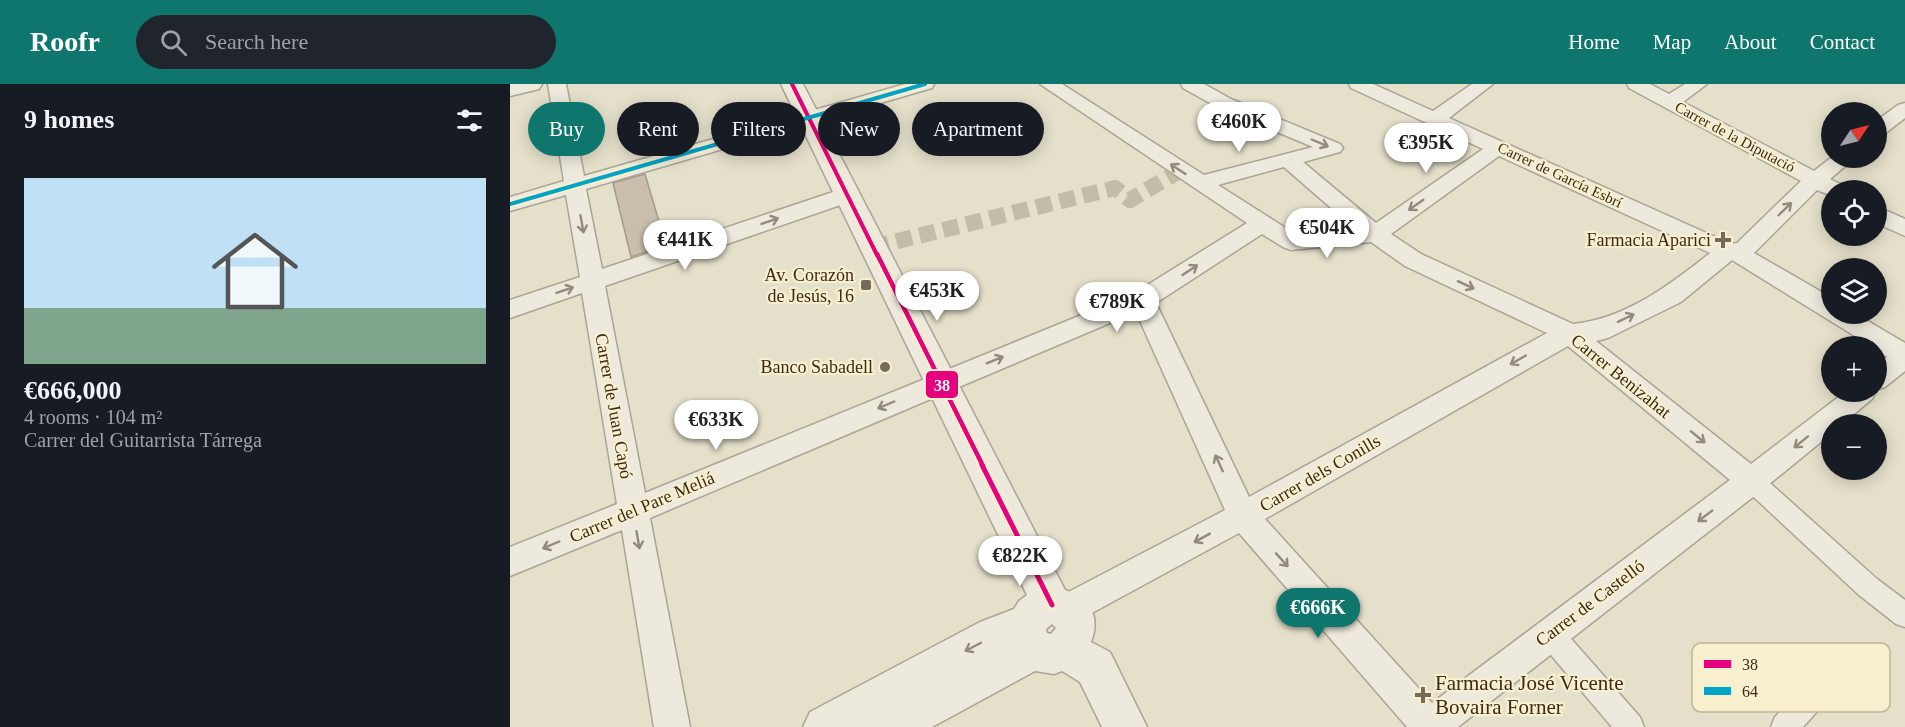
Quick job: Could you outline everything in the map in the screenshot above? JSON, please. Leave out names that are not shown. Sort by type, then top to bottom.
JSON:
[{"type":"street","points":[[510,89],[531,84]]},
{"type":"street","name":"Carrer de Juan Capó","points":[[557,84],[672,727]]},
{"type":"street","points":[[792,84],[940,382],[1048,627],[1095,667],[1125,727]]},
{"type":"street","points":[[510,204],[925,84]]},
{"type":"street","points":[[1049,84],[1291,242],[1375,234],[1499,147]]},
{"type":"street","points":[[1190,84],[1224,103],[1333,148],[1200,183]]},
{"type":"street","name":"Carrer de García Esbrí","points":[[1358,84],[1732,252],[1821,304]]},
{"type":"street","points":[[1436,118],[1484,84]]},
{"type":"street","name":"Carrer de la Diputació","points":[[1636,84],[1821,183]]},
{"type":"street","points":[[1670,102],[1698,84]]},
{"type":"street","points":[[1887,123],[1905,109]]},
{"type":"street","name":"Carrer Benizahat","points":[[1288,160],[1375,234],[1413,260],[1570,334],[1752,481]]},
{"type":"street","name":"Carrer dels Conills","points":[[1048,627],[1096,596],[1243,516],[1549,342],[1570,334],[1599,331],[1672,296],[1723,255],[1745,248],[1821,188]]},
{"type":"street","points":[[510,309],[847,195]]},
{"type":"street","points":[[1887,219],[1905,229]]},
{"type":"street","name":"Carrer del Pare Meliá","points":[[510,562],[1142,300],[1263,224]]},
{"type":"street","points":[[1142,300],[1243,516],[1430,727]]},
{"type":"street","points":[[1853,324],[1905,356],[1887,371]]},
{"type":"street","name":"Carrer de Castelló","points":[[1430,727],[1549,633],[1752,481],[1851,402]]},
{"type":"street","points":[[1752,481],[1869,587],[1905,615]]},
{"type":"street","points":[[825,727],[994,636],[1048,627]]},
{"type":"street","points":[[889,727],[1048,627]]},
{"type":"street","points":[[1549,633],[1630,727]]},
{"type":"street","points":[[1785,727],[1799,712]]},
{"type":"building","points":[[645,174],[666,245],[631,257],[613,183]]},
{"type":"tunnel","points":[[873,247],[1115,188],[1130,200],[1181,170]]},
{"type":"transit line","name":"38","points":[[792,84],[1052,605]]},
{"type":"transit line","name":"64","points":[[510,204],[925,84]]},
{"type":"place","name":"Farmacia Aparici","points":[[1723,240]]},
{"type":"place","name":"Av. Corazón de Jesús, 16","points":[[866,285]]},
{"type":"place","name":"Banco Sabadell","points":[[885,367]]},
{"type":"place","name":"Farmacia José Vicente Bovaira Forner","points":[[1423,695]]}]
